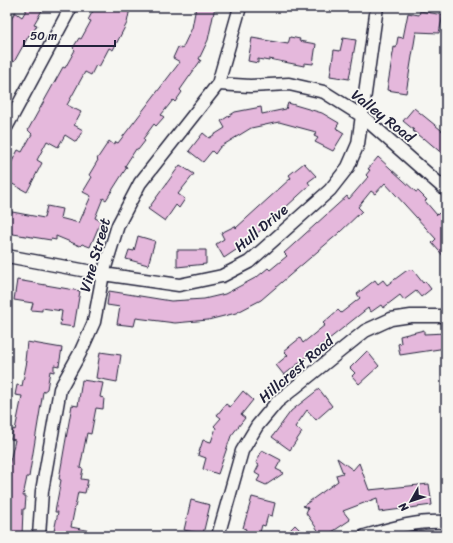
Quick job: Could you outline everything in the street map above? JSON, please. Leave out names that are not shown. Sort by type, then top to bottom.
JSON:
[{"type":"street","points":[[7,126],[71,7]]},
{"type":"street","name":"Vine Street","points":[[39,536],[42,491],[60,389],[80,353],[94,322],[103,274],[118,225],[140,183],[218,84],[240,7]]},
{"type":"street","name":"Hull Drive","points":[[7,256],[103,274],[179,285],[222,276],[249,262],[330,190],[348,167],[358,144],[377,7]]},
{"type":"street","name":"Valley Road","points":[[218,84],[250,86],[289,84],[324,92],[362,116],[414,160],[446,190]]},
{"type":"street","name":"Hillcrest Road","points":[[218,536],[242,451],[257,426],[277,402],[365,331],[391,319],[411,316],[446,316]]},
{"type":"street","points":[[365,536],[397,526],[421,522],[446,522]]},
{"type":"building","points":[[28,7],[44,7],[34,24],[37,25],[31,36],[29,35],[14,62],[7,58],[7,26],[15,12],[22,17]]},
{"type":"building","points":[[95,7],[130,8],[127,23],[113,50],[109,48],[99,67],[96,65],[91,75],[85,72],[67,105],[81,112],[74,125],[83,130],[76,142],[65,135],[58,147],[47,141],[37,160],[42,163],[27,192],[7,181],[7,171],[18,150],[22,152],[32,134],[28,130],[63,67],[65,68],[75,50],[73,48],[79,38],[81,39],[91,21],[88,20]]},
{"type":"building","points":[[196,7],[215,7],[208,40],[199,59],[201,60],[180,90],[182,92],[175,102],[173,100],[161,115],[164,117],[156,126],[154,124],[143,139],[145,141],[138,150],[136,149],[125,166],[127,167],[106,200],[103,198],[95,218],[101,221],[90,247],[82,244],[80,246],[56,236],[56,240],[51,240],[7,233],[7,211],[44,218],[47,206],[62,209],[60,218],[79,223],[91,196],[83,192],[92,177],[89,175],[98,160],[97,159],[109,141],[114,145],[116,142],[118,143],[180,62],[173,58],[178,47],[182,49],[192,28]]},
{"type":"building","points":[[420,11],[443,15],[439,33],[416,32],[406,93],[387,90],[394,47],[396,48],[398,37],[403,38],[408,13],[419,15]]},
{"type":"building","points":[[290,37],[300,39],[299,41],[316,44],[313,64],[304,63],[304,66],[269,59],[269,61],[258,59],[258,63],[248,61],[252,38],[288,44]]},
{"type":"building","points":[[343,38],[356,40],[349,79],[330,76],[334,50],[340,51]]},
{"type":"building","points":[[288,103],[322,113],[339,123],[336,128],[344,133],[333,151],[315,142],[318,138],[314,136],[316,132],[279,122],[251,128],[220,147],[215,154],[212,151],[203,162],[189,151],[203,133],[209,138],[225,128],[221,121],[235,112],[261,107],[262,114],[286,109]]},
{"type":"building","points":[[414,108],[446,134],[446,157],[424,138],[423,139],[413,131],[414,130],[403,121]]},
{"type":"building","points":[[378,157],[416,192],[418,191],[427,200],[425,201],[437,215],[439,213],[446,221],[446,259],[432,243],[436,239],[385,183],[375,194],[371,191],[358,207],[362,211],[339,233],[261,300],[236,313],[208,320],[175,323],[136,318],[134,326],[117,324],[120,307],[107,305],[109,291],[171,301],[204,299],[225,294],[257,277],[268,268],[270,270],[287,256],[284,253],[347,196],[349,199],[368,177],[366,175],[370,170],[368,169]]},
{"type":"building","points":[[304,163],[316,176],[308,182],[310,185],[248,242],[224,258],[216,244],[224,239],[221,233],[235,226],[236,228],[291,178],[289,175]]},
{"type":"building","points":[[180,165],[194,174],[178,194],[185,199],[179,208],[176,205],[165,221],[148,209]]},
{"type":"building","points":[[138,236],[155,241],[148,265],[126,259],[129,250],[134,251]]},
{"type":"building","points":[[177,250],[206,250],[206,264],[177,267]]},
{"type":"building","points":[[412,269],[423,283],[425,281],[431,289],[421,297],[416,291],[404,300],[400,295],[383,308],[381,305],[371,312],[368,308],[284,375],[276,365],[288,355],[284,351],[300,338],[303,343],[325,325],[323,323],[338,310],[341,313],[360,298],[357,294],[375,280],[378,284],[383,280],[387,285],[406,271]]},
{"type":"building","points":[[17,280],[80,291],[74,327],[60,325],[62,311],[42,308],[42,311],[31,310],[33,303],[14,300]]},
{"type":"building","points":[[424,330],[424,334],[446,333],[446,348],[400,355],[398,344],[401,343],[400,336]]},
{"type":"building","points":[[27,342],[62,348],[59,366],[54,365],[54,372],[50,371],[47,389],[43,392],[29,477],[27,477],[23,496],[26,496],[25,509],[23,509],[22,536],[7,536],[7,495],[11,475],[7,474],[15,440],[11,439],[13,429],[15,430],[22,396],[15,395],[17,385],[22,386],[27,361],[25,361]]},
{"type":"building","points":[[367,351],[379,366],[359,384],[352,376],[355,373],[350,368]]},
{"type":"building","points":[[100,352],[121,355],[117,382],[96,378]]},
{"type":"building","points":[[82,380],[103,383],[100,397],[104,398],[103,409],[96,408],[91,434],[87,433],[80,468],[83,469],[81,479],[88,480],[85,493],[78,492],[71,527],[91,531],[91,536],[53,536],[58,512],[55,512],[61,480],[59,479],[72,405],[78,406]]},
{"type":"building","points":[[319,389],[332,406],[316,420],[307,410],[295,427],[302,432],[290,450],[272,437],[291,411]]},
{"type":"building","points":[[243,391],[253,400],[241,415],[245,418],[231,436],[218,474],[203,469],[206,458],[198,455],[203,440],[211,442],[216,428],[214,426],[221,418],[217,415],[226,404],[230,407]]},
{"type":"building","points":[[262,450],[281,460],[276,469],[284,473],[266,485],[257,481],[260,476],[255,473],[259,465],[256,463]]},
{"type":"building","points":[[337,458],[353,470],[359,463],[369,490],[429,484],[432,505],[379,512],[377,498],[343,511],[350,520],[326,536],[322,536],[306,513],[308,508],[303,506],[338,481],[336,475],[343,473]]},
{"type":"building","points":[[252,497],[275,503],[272,516],[268,515],[265,526],[262,525],[259,536],[244,536],[246,529],[243,528]]},
{"type":"building","points":[[191,500],[210,505],[203,534],[184,530]]},
{"type":"building","points":[[295,525],[306,536],[284,536]]}]
